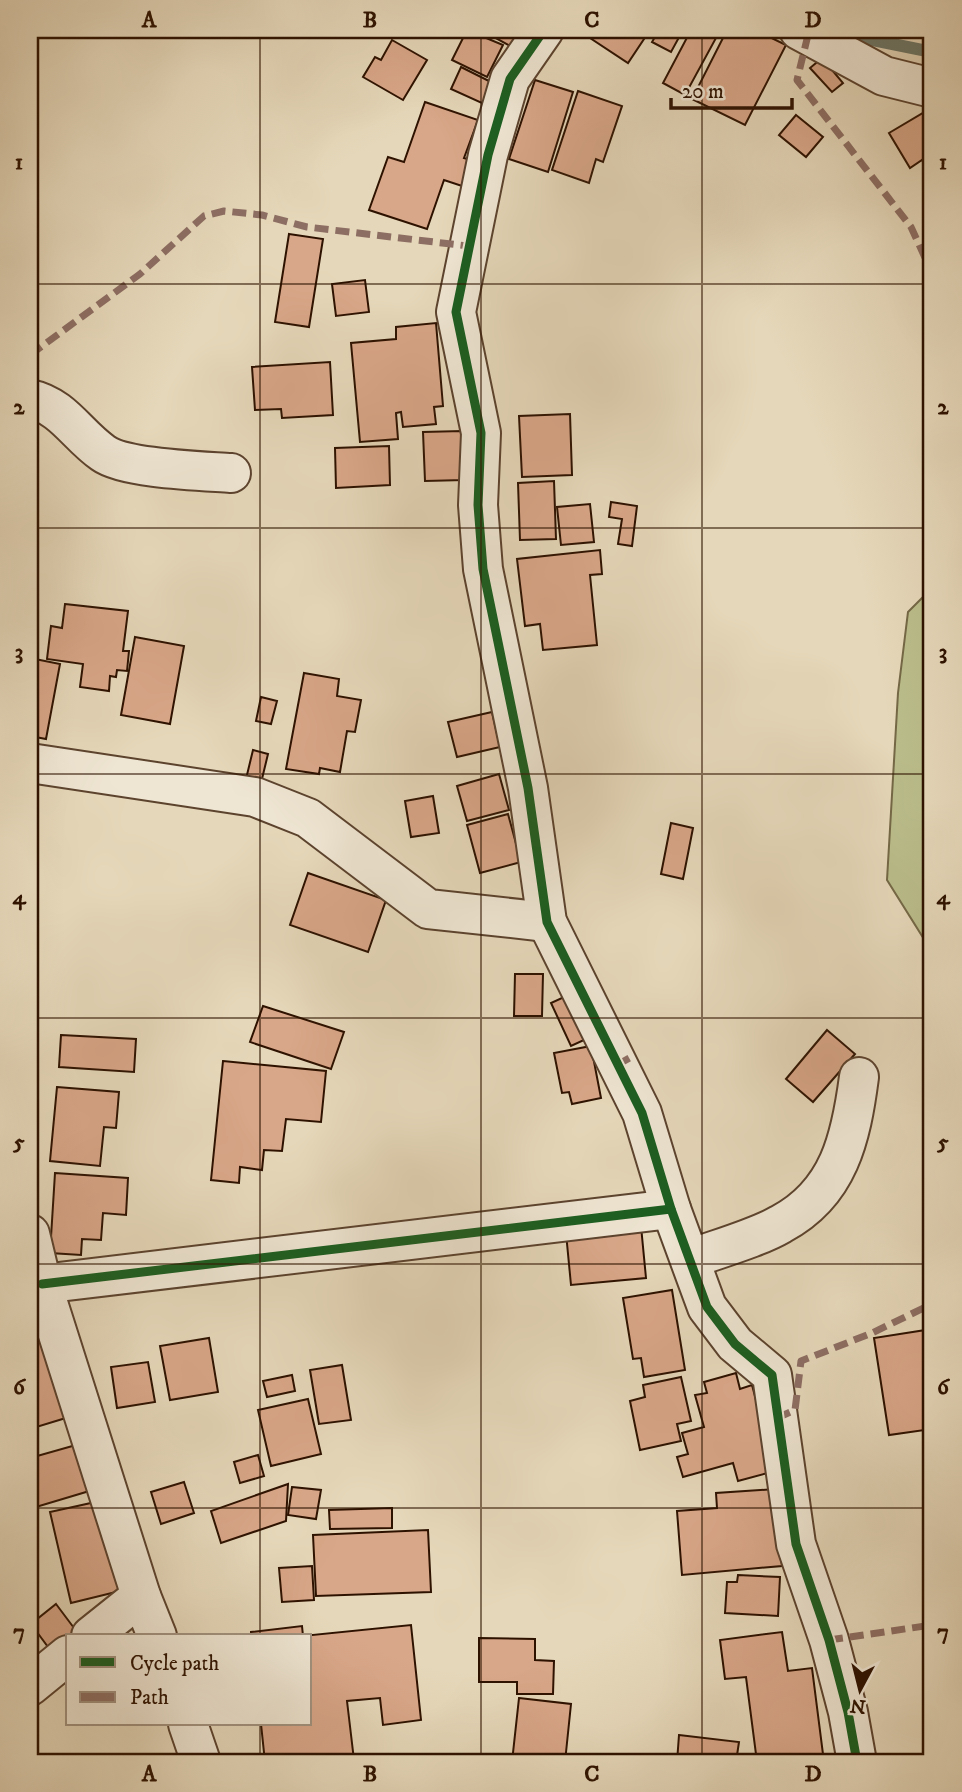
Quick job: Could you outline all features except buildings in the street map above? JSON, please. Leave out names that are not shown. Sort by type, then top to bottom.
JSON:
[{"type":"street","points":[[544,30],[510,79],[488,155],[456,313],[481,433],[478,505],[483,569],[528,789],[547,922],[642,1113],[671,1209],[707,1307],[735,1344],[772,1375],[796,1544],[829,1640],[848,1712],[857,1762]]},
{"type":"street","points":[[799,30],[884,76],[932,88]]},
{"type":"street","points":[[30,399],[43,402],[69,420],[104,454],[137,464],[231,473]]},
{"type":"street","points":[[30,763],[255,797],[308,818],[428,909],[547,922]]},
{"type":"street","points":[[690,1259],[781,1225],[816,1199],[840,1161],[854,1115],[859,1077]]},
{"type":"street","points":[[42,1284],[671,1209]]},
{"type":"street","points":[[30,1234],[42,1284],[141,1597],[156,1634]]},
{"type":"street","points":[[94,1634],[141,1597]]},
{"type":"street","points":[[30,1686],[66,1657]]},
{"type":"street","points":[[189,1726],[201,1762]]},
{"type":"green space","points":[[932,588],[932,957],[927,944],[887,880],[898,693],[908,612]]},
{"type":"waterway","points":[[833,32],[932,52]]},
{"type":"marked path","points":[[808,35],[797,80],[911,227],[932,273]]},
{"type":"marked path","points":[[30,355],[140,274],[204,216],[224,211],[262,215],[307,227],[468,246]]},
{"type":"marked path","points":[[617,1065],[633,1056]]},
{"type":"marked path","points":[[777,1418],[795,1410],[801,1361],[872,1333],[932,1304]]},
{"type":"marked path","points":[[829,1640],[932,1625]]},
{"type":"cycle path","points":[[544,30],[510,79],[488,155],[456,312],[481,433],[478,505],[483,569],[528,788],[547,922],[642,1113],[671,1209],[707,1307],[735,1344],[772,1375],[796,1544],[829,1640],[848,1712],[857,1762]]},
{"type":"cycle path","points":[[42,1284],[671,1209]]}]
